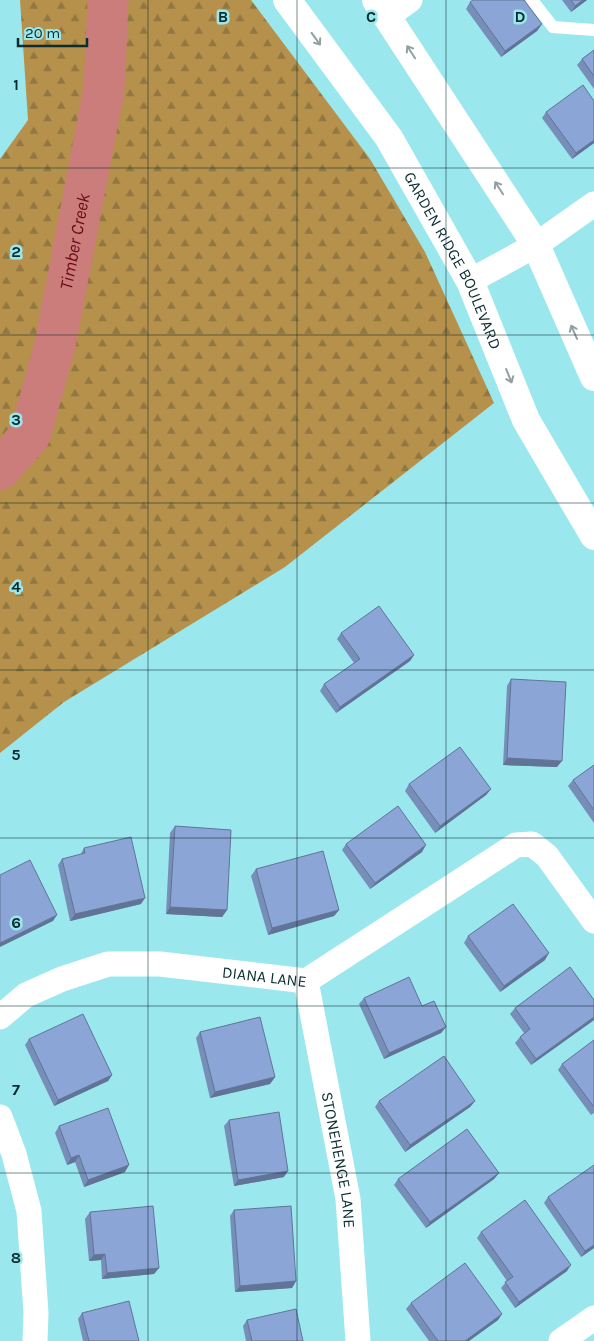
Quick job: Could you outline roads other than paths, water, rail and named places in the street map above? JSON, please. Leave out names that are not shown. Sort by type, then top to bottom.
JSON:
[{"type":"main road","name":"GARDEN RIDGE BOULEVARD","points":[[288,0],[390,138],[470,281],[526,420],[594,536]]},
{"type":"main road","points":[[382,8],[536,245],[594,377]]},
{"type":"street","points":[[382,8],[410,0]]},
{"type":"street","points":[[470,281],[536,245],[594,204]]},
{"type":"street","name":"DIANA LANE","points":[[0,1017],[26,995],[62,979],[108,964],[160,964],[306,981],[516,846],[532,844],[548,856],[594,921]]},
{"type":"street","name":"STONEHENGE LANE","points":[[306,981],[348,1199],[358,1341]]},
{"type":"street","points":[[0,1117],[14,1154],[29,1211],[36,1313],[35,1341]]},
{"type":"street","points":[[561,1341],[594,1318]]},
{"type":"lane","points":[[532,0],[553,27],[594,30]]},
{"type":"waterway","name":"Timber Creek","points":[[0,469],[30,435],[55,345],[104,89],[108,0]]}]
